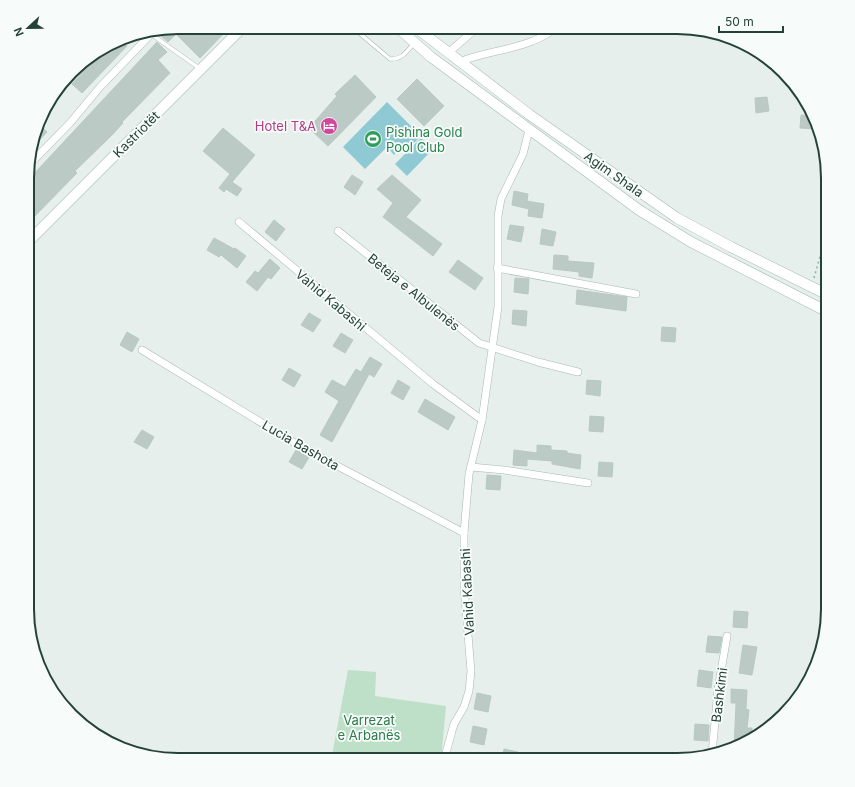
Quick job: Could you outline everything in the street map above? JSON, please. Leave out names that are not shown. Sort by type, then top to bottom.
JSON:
[{"type":"main road","name":"Kastriotët","points":[[34,236],[236,34]]},
{"type":"main road","name":"Agim Shala","points":[[405,34],[529,130],[638,210],[691,242],[821,308]]},
{"type":"main road","name":"Agim Shala","points":[[425,34],[459,62],[536,119],[677,218],[731,247],[821,292]]},
{"type":"street","points":[[448,53],[470,34]]},
{"type":"street","points":[[459,62],[473,57],[527,44],[548,34]]},
{"type":"street","points":[[35,159],[70,124],[144,38]]},
{"type":"street","name":"Vahid Kabashi","points":[[446,753],[454,724],[464,707],[469,691],[471,671],[464,586],[464,533],[471,467],[482,420],[494,348],[498,308],[498,216],[502,199],[523,154],[529,130]]},
{"type":"street","name":"Vahid Kabashi","points":[[239,222],[433,384],[482,420]]},
{"type":"street","name":"Beteja e Albulenës","points":[[338,231],[479,343],[538,362],[578,372]]},
{"type":"street","points":[[497,268],[636,294]]},
{"type":"street","name":"Lucia Bashota","points":[[142,350],[298,445],[464,533]]},
{"type":"street","points":[[471,467],[504,470],[588,483]]},
{"type":"street","name":"Bashkimi","points":[[713,748],[718,689],[727,636]]},
{"type":"lane","points":[[360,34],[390,59],[397,60],[402,57],[414,42]]},
{"type":"lane","points":[[154,36],[201,69]]},
{"type":"path","points":[[812,287],[821,254]]},
{"type":"green space","name":"Varrezat e Arbanës","points":[[348,670],[376,672],[375,696],[446,706],[442,753],[332,753]]},
{"type":"water","name":"Pishina Gold Pool Club","points":[[387,102],[421,136],[410,147],[405,142],[394,155],[387,147],[365,169],[343,147]]},
{"type":"water","points":[[421,138],[433,149],[407,176],[395,164]]},
{"type":"building","points":[[176,34],[168,42],[160,35]]},
{"type":"building","points":[[176,34],[223,34],[200,58]]},
{"type":"building","points":[[157,42],[167,52],[158,60],[170,73],[122,122],[123,123],[112,135],[75,171],[77,173],[34,217],[34,174]]},
{"type":"building","points":[[123,45],[127,46],[82,93],[72,84],[98,58]]},
{"type":"building","points":[[355,75],[376,97],[328,146],[309,128],[337,96],[335,94]]},
{"type":"building","points":[[417,79],[444,106],[424,126],[397,99]]},
{"type":"building","points":[[767,97],[769,111],[756,113],[755,98]]},
{"type":"building","points":[[801,115],[807,115],[812,129],[800,128]]},
{"type":"building","points":[[43,128],[47,132],[39,140]]},
{"type":"building","points":[[223,128],[255,155],[232,182],[242,189],[237,196],[226,189],[224,192],[219,188],[230,174],[203,151]]},
{"type":"building","points":[[352,175],[363,182],[355,195],[344,187]]},
{"type":"building","points":[[392,175],[421,200],[406,217],[442,244],[433,256],[383,217],[393,203],[377,189]]},
{"type":"building","points":[[514,191],[528,194],[527,201],[544,204],[542,218],[528,216],[529,209],[512,205]]},
{"type":"building","points":[[274,220],[285,229],[276,241],[265,232]]},
{"type":"building","points":[[510,225],[524,227],[521,242],[507,239]]},
{"type":"building","points":[[542,229],[556,232],[553,246],[540,244]]},
{"type":"building","points":[[214,238],[234,249],[235,248],[246,256],[237,268],[221,255],[219,257],[207,250]]},
{"type":"building","points":[[554,255],[568,256],[568,261],[594,263],[592,278],[579,276],[579,272],[553,269]]},
{"type":"building","points":[[270,259],[280,268],[271,279],[268,277],[257,291],[246,282],[255,271],[258,273]]},
{"type":"building","points":[[458,260],[483,278],[475,290],[449,272]]},
{"type":"building","points":[[515,278],[529,279],[528,294],[514,292]]},
{"type":"building","points":[[577,290],[627,297],[626,311],[576,304]]},
{"type":"building","points":[[513,310],[527,311],[526,326],[512,324]]},
{"type":"building","points":[[309,313],[321,320],[313,332],[301,325]]},
{"type":"building","points":[[662,327],[676,328],[675,342],[661,341]]},
{"type":"building","points":[[127,332],[139,339],[132,352],[120,345]]},
{"type":"building","points":[[341,333],[353,340],[345,353],[333,346]]},
{"type":"building","points":[[370,357],[382,364],[374,377],[369,374],[332,442],[320,435],[339,401],[325,392],[332,380],[345,387],[356,369],[361,372]]},
{"type":"building","points":[[289,368],[301,375],[294,387],[282,380]]},
{"type":"building","points":[[398,380],[410,387],[403,400],[391,393]]},
{"type":"building","points":[[587,380],[601,381],[600,396],[586,394]]},
{"type":"building","points":[[425,399],[455,417],[448,430],[418,412]]},
{"type":"building","points":[[590,416],[604,417],[603,432],[589,431]]},
{"type":"building","points":[[142,430],[154,437],[147,449],[134,442]]},
{"type":"building","points":[[537,445],[551,446],[551,450],[567,451],[567,453],[581,455],[580,469],[552,464],[552,461],[527,459],[527,466],[513,465],[514,450],[537,453]]},
{"type":"building","points":[[296,450],[309,457],[302,469],[289,462]]},
{"type":"building","points":[[599,462],[613,463],[612,477],[598,476]]},
{"type":"building","points":[[487,475],[501,476],[500,490],[486,489]]},
{"type":"building","points":[[734,611],[748,612],[747,628],[733,627]]},
{"type":"building","points":[[708,636],[722,637],[719,653],[706,652]]},
{"type":"building","points":[[743,645],[757,647],[752,675],[739,673]]},
{"type":"building","points":[[699,670],[713,672],[711,688],[697,686]]},
{"type":"building","points":[[731,689],[747,690],[746,709],[749,710],[747,728],[752,728],[752,732],[734,741],[736,703],[731,703]]},
{"type":"building","points":[[477,693],[491,696],[488,712],[474,709]]},
{"type":"building","points":[[695,724],[709,725],[708,741],[694,740]]},
{"type":"building","points":[[473,726],[487,729],[484,745],[470,742]]},
{"type":"building","points":[[504,749],[518,752],[518,753],[503,753]]},
{"type":"place","name":"Hotel T&A","points":[[329,126]]},
{"type":"place","name":"Pishina Gold Pool Club","points":[[373,139]]}]
